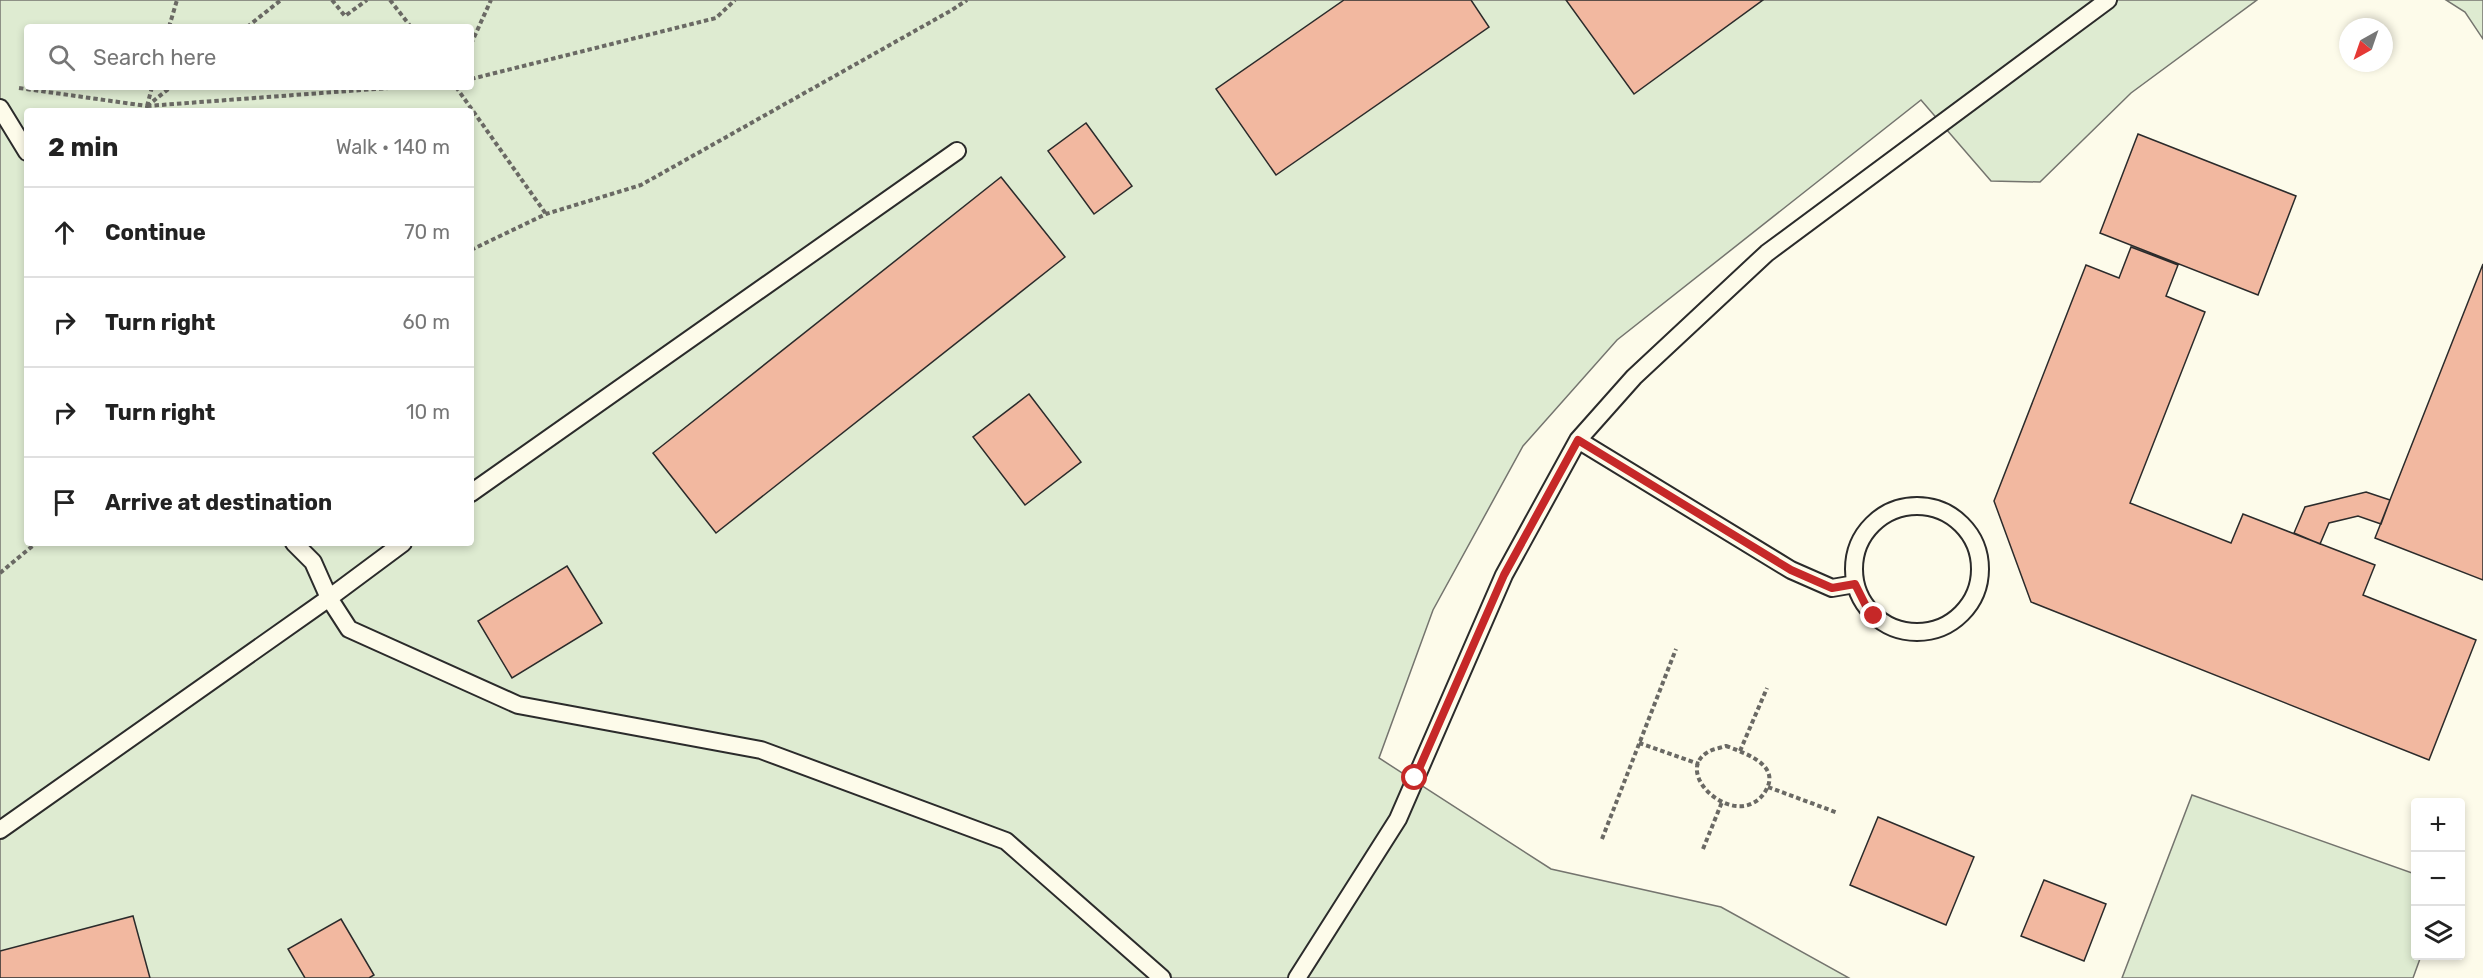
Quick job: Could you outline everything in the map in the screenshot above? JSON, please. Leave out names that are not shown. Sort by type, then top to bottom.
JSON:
[{"type":"lane","points":[[1297,978],[1398,819],[1504,575],[1578,440],[1634,377],[1767,253],[2108,0]]},
{"type":"lane","points":[[0,108],[24,147]]},
{"type":"lane","points":[[474,492],[957,152]]},
{"type":"lane","points":[[1578,440],[1791,570],[1832,588],[1855,584]]},
{"type":"lane","points":[[1926,506],[1950,514],[1968,531],[1979,554],[1980,579],[1971,602],[1955,620],[1932,630],[1907,632],[1884,623],[1866,606],[1855,584],[1854,559],[1863,536],[1879,517],[1902,507],[1926,506]]},
{"type":"lane","points":[[297,546],[313,562],[329,598],[349,628],[518,705],[761,750],[1006,841],[1162,978]]},
{"type":"lane","points":[[0,830],[399,546]]},
{"type":"path","points":[[170,24],[177,0]]},
{"type":"path","points":[[251,24],[281,0]]},
{"type":"path","points":[[332,0],[345,16],[367,0]]},
{"type":"path","points":[[390,0],[409,24]]},
{"type":"path","points":[[474,37],[491,0]]},
{"type":"path","points":[[474,78],[716,18],[735,0]]},
{"type":"path","points":[[474,249],[546,214],[641,185],[967,0]]},
{"type":"path","points":[[11,87],[24,89]]},
{"type":"path","points":[[30,90],[141,108]]},
{"type":"path","points":[[147,108],[151,90]]},
{"type":"path","points":[[148,108],[168,90]]},
{"type":"path","points":[[159,108],[367,90]]},
{"type":"path","points":[[458,90],[471,108]]},
{"type":"path","points":[[474,112],[546,214]]},
{"type":"path","points":[[0,573],[32,546]]},
{"type":"path","points":[[1602,839],[1676,648]]},
{"type":"path","points":[[1740,751],[1767,687]]},
{"type":"path","points":[[1639,743],[1699,764]]},
{"type":"path","points":[[1726,746],[1740,751],[1765,767],[1770,782],[1765,793],[1753,803],[1738,806],[1722,802],[1709,795],[1699,781],[1697,770],[1707,752],[1726,746]]},
{"type":"path","points":[[1768,787],[1839,813]]},
{"type":"path","points":[[1703,849],[1722,802]]},
{"type":"green space","points":[[0,0],[2257,0],[2131,93],[2040,182],[1991,181],[1921,100],[1617,340],[1523,446],[1433,610],[1379,758],[1551,869],[1721,907],[1849,978],[0,978]]},
{"type":"green space","points":[[2446,0],[2483,0],[2483,39],[2465,12]]},
{"type":"green space","points":[[2192,795],[2411,873],[2411,960],[2420,960],[2413,978],[2122,978]]},
{"type":"building","points":[[1344,0],[1471,0],[1489,27],[1276,175],[1216,89]]},
{"type":"building","points":[[1566,0],[1763,0],[1634,94]]},
{"type":"building","points":[[1086,123],[1132,186],[1094,214],[1048,151]]},
{"type":"building","points":[[2138,134],[2296,196],[2258,295],[2100,233]]},
{"type":"building","points":[[1001,177],[1065,257],[716,533],[653,453]]},
{"type":"building","points":[[2131,247],[2178,265],[2166,296],[2205,312],[2130,503],[2231,543],[2243,514],[2375,565],[2363,595],[2476,640],[2429,760],[2031,602],[1994,501],[2086,265],[2119,278]]},
{"type":"building","points":[[2483,264],[2483,580],[2375,538]]},
{"type":"building","points":[[1029,394],[1081,462],[1025,505],[973,437]]},
{"type":"building","points":[[2366,492],[2390,500],[2381,524],[2358,516],[2329,523],[2320,544],[2294,533],[2305,507]]},
{"type":"building","points":[[567,566],[602,623],[512,678],[478,621]]},
{"type":"building","points":[[1878,817],[1974,857],[1946,925],[1850,885]]},
{"type":"building","points":[[2044,880],[2106,904],[2084,961],[2021,936]]},
{"type":"building","points":[[133,916],[150,978],[0,978],[0,951]]},
{"type":"building","points":[[341,919],[374,975],[369,978],[305,978],[288,949]]},
{"type":"route","points":[[1415,778],[1504,575],[1578,440],[1791,570],[1832,588],[1855,584],[1859,596],[1874,616]]}]
